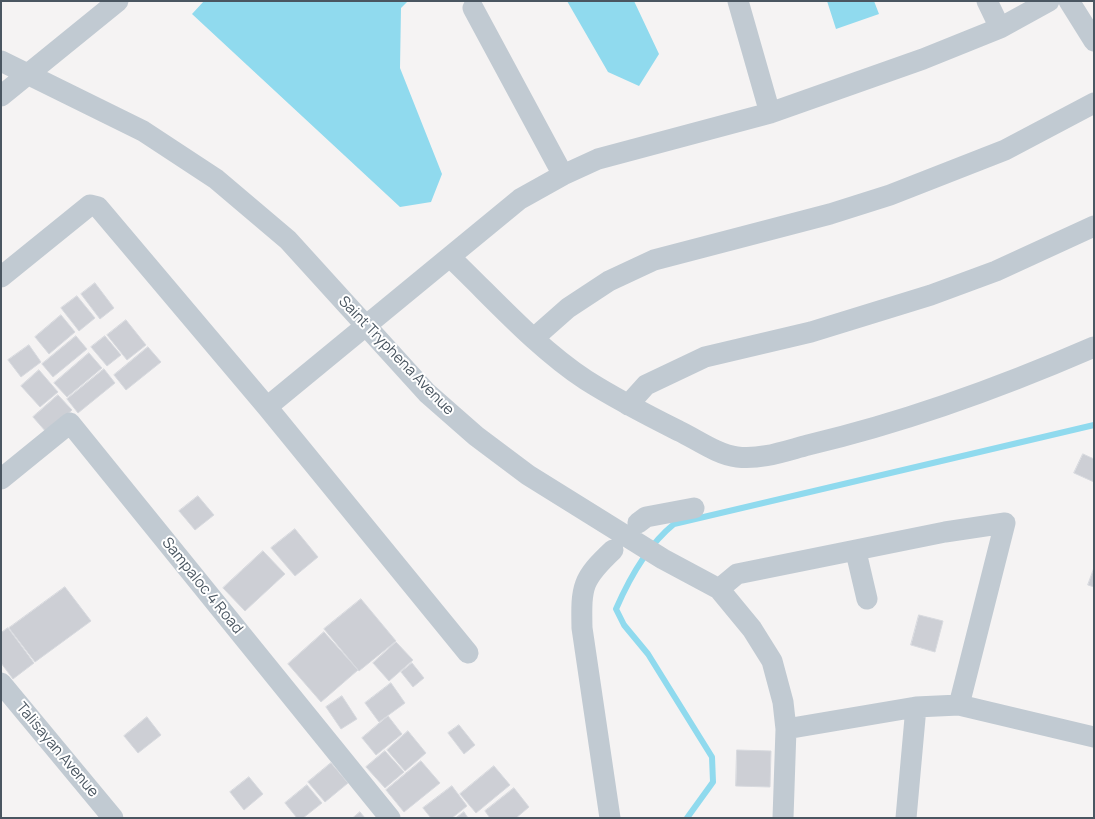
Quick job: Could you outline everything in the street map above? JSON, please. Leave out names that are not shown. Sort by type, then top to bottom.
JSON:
[{"type":"street","points":[[1,96],[118,1]]},
{"type":"street","points":[[738,1],[770,113]]},
{"type":"street","points":[[987,1],[1000,28]]},
{"type":"street","points":[[267,407],[520,200],[563,175],[598,159],[770,113],[923,59],[1000,28],[1049,1]]},
{"type":"street","points":[[1069,1],[1094,41]]},
{"type":"street","points":[[473,8],[563,175]]},
{"type":"street","name":"Saint Tryphena Avenue","points":[[1,61],[143,131],[216,179],[288,240],[427,392],[476,436],[528,475],[663,559],[719,588],[752,629],[772,662],[783,702],[786,729],[783,818]]},
{"type":"street","points":[[534,338],[568,308],[609,281],[654,260],[830,214],[890,195],[1005,150],[1094,103]]},
{"type":"street","points":[[1,277],[82,210],[90,205],[95,205],[267,407],[468,653]]},
{"type":"street","points":[[628,405],[646,386],[705,357],[811,332],[931,295],[996,271],[1094,226]]},
{"type":"street","points":[[451,258],[534,338],[585,379],[628,405],[720,451],[736,457],[758,457],[842,437],[906,418],[1044,369],[1094,347]]},
{"type":"street","name":"Sampaloc 4 Road","points":[[1,479],[70,423],[390,818]]},
{"type":"street","points":[[638,523],[646,517],[694,508]]},
{"type":"street","points":[[719,588],[737,574],[856,552],[945,532],[1004,523],[959,705]]},
{"type":"street","points":[[610,818],[582,628],[581,600],[583,586],[589,576],[614,550]]},
{"type":"street","points":[[856,552],[867,599]]},
{"type":"street","name":"Talisayan Avenue","points":[[1,683],[112,818]]},
{"type":"street","points":[[786,729],[916,707],[959,705],[1094,736]]},
{"type":"street","points":[[906,818],[916,707]]},
{"type":"water","points":[[204,1],[408,1],[401,8],[400,68],[442,174],[431,202],[400,207],[192,14]]},
{"type":"water","points":[[567,1],[634,1],[659,54],[639,86],[608,72]]},
{"type":"water","points":[[827,1],[874,1],[879,14],[836,29]]},
{"type":"building","points":[[95,283],[114,308],[100,319],[81,294]]},
{"type":"building","points":[[77,296],[95,318],[79,331],[61,308]]},
{"type":"building","points":[[61,315],[75,332],[49,354],[35,337]]},
{"type":"building","points":[[126,320],[146,345],[127,360],[107,335]]},
{"type":"building","points":[[76,336],[87,349],[53,377],[42,364]]},
{"type":"building","points":[[105,336],[121,355],[107,366],[91,347]]},
{"type":"building","points":[[29,345],[41,362],[21,377],[8,360]]},
{"type":"building","points":[[148,347],[161,362],[126,390],[114,375]]},
{"type":"building","points":[[89,353],[102,368],[67,397],[54,383]]},
{"type":"building","points":[[104,369],[115,383],[78,413],[67,399]]},
{"type":"building","points":[[39,370],[58,392],[40,407],[21,386]]},
{"type":"building","points":[[58,395],[72,410],[47,433],[33,417]]},
{"type":"building","points":[[1083,454],[1094,459],[1094,482],[1074,473]]},
{"type":"building","points":[[198,496],[214,515],[195,530],[179,511]]},
{"type":"building","points":[[295,529],[318,557],[295,576],[271,548]]},
{"type":"building","points":[[263,551],[285,574],[245,611],[223,588]]},
{"type":"building","points":[[1094,568],[1094,587],[1088,585]]},
{"type":"building","points":[[65,587],[91,621],[35,662],[9,628]]},
{"type":"building","points":[[361,599],[396,641],[359,671],[324,629]]},
{"type":"building","points":[[919,615],[943,621],[935,652],[911,645]]},
{"type":"building","points":[[8,628],[34,663],[13,679],[1,663],[1,633]]},
{"type":"building","points":[[324,632],[358,670],[321,702],[288,664]]},
{"type":"building","points":[[396,642],[413,660],[389,681],[373,663]]},
{"type":"building","points":[[412,663],[424,678],[413,687],[401,672]]},
{"type":"building","points":[[391,683],[405,703],[379,722],[365,703]]},
{"type":"building","points":[[342,696],[357,719],[341,729],[326,707]]},
{"type":"building","points":[[388,716],[402,734],[376,755],[362,738]]},
{"type":"building","points":[[147,717],[161,735],[138,753],[124,736]]},
{"type":"building","points":[[459,725],[475,745],[464,754],[448,733]]},
{"type":"building","points":[[408,731],[426,753],[405,771],[387,750]]},
{"type":"building","points":[[737,750],[771,751],[770,787],[736,786]]},
{"type":"building","points":[[385,751],[404,772],[385,788],[366,767]]},
{"type":"building","points":[[421,761],[440,783],[404,812],[386,790]]},
{"type":"building","points":[[331,763],[348,783],[325,802],[308,782]]},
{"type":"building","points":[[494,766],[510,785],[476,813],[460,794]]},
{"type":"building","points":[[249,777],[263,794],[244,810],[230,792]]},
{"type":"building","points":[[307,785],[322,803],[303,818],[297,818],[285,803]]},
{"type":"building","points":[[452,786],[467,806],[452,818],[431,818],[423,808]]},
{"type":"building","points":[[514,788],[529,807],[516,818],[490,818],[485,811]]},
{"type":"building","points":[[360,812],[365,818],[353,818]]},
{"type":"building","points":[[464,812],[468,818],[456,818]]},
{"type":"waterway","points":[[687,818],[713,782],[712,757],[648,654],[624,625],[616,609],[640,563],[665,532],[674,524],[1094,425]]}]
